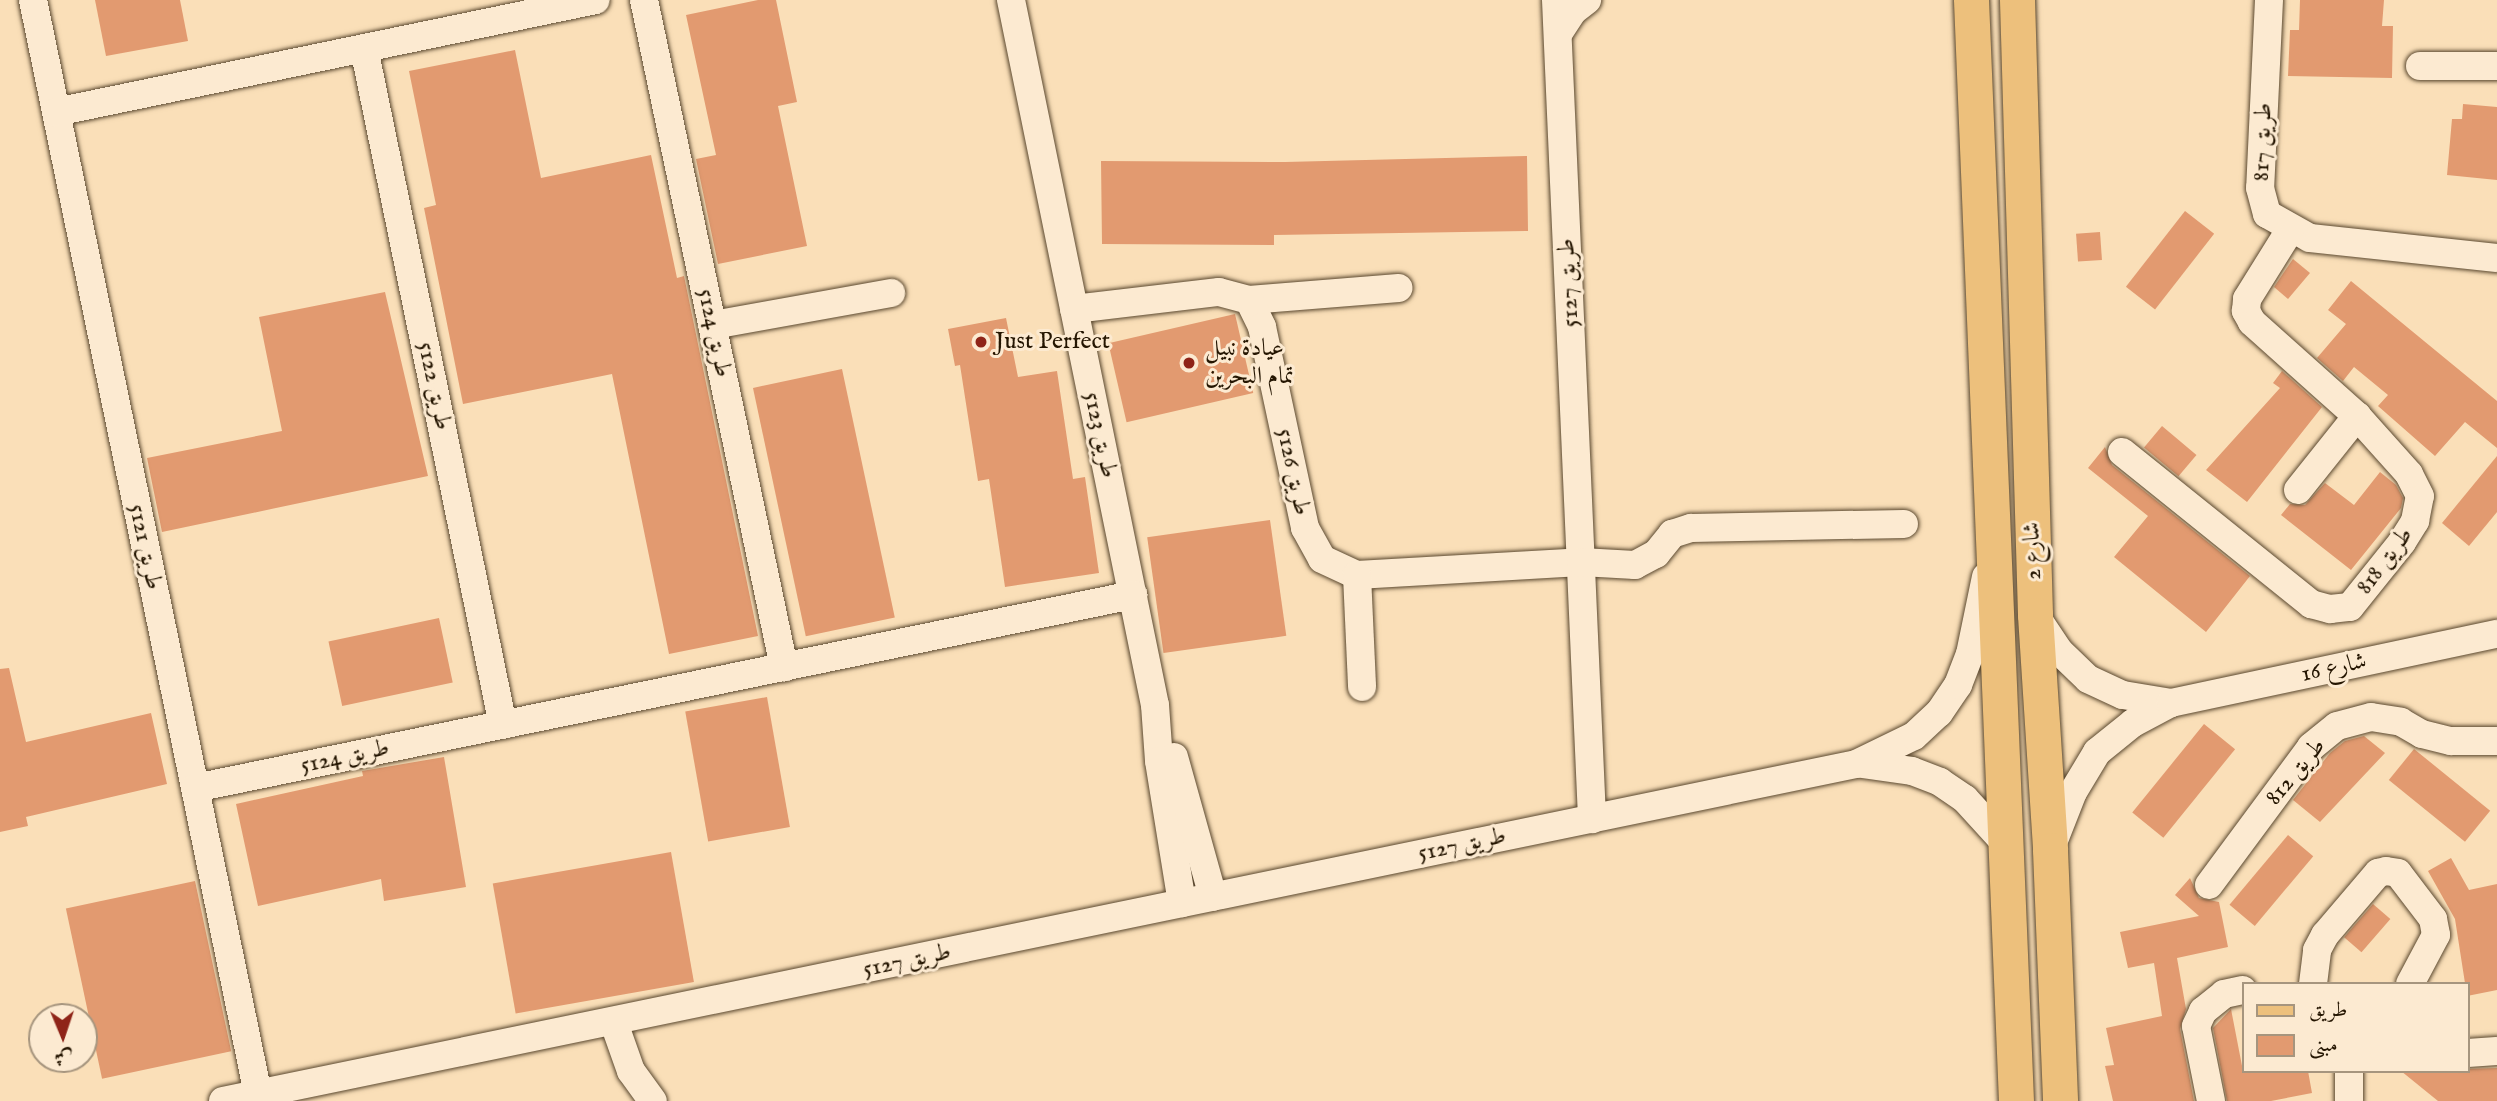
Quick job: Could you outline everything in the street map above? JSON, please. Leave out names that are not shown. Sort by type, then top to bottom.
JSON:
[{"type":"main road","name":"شارع 2","points":[[1971,0],[2016,1101]]},
{"type":"main road","name":"شارع 2","points":[[2017,0],[2035,615],[2050,849],[2060,1101]]},
{"type":"street","name":"طريق 5121","points":[[33,0],[258,1094]]},
{"type":"street","points":[[56,112],[596,0]]},
{"type":"street","name":"طريق 5124","points":[[644,0],[784,667]]},
{"type":"street","name":"طريق 5123","points":[[1011,0],[1156,705],[1213,897]]},
{"type":"street","name":"طريق 5127","points":[[1556,0],[1592,819]]},
{"type":"street","points":[[1558,34],[1573,11],[1587,0]]},
{"type":"street","name":"طريق 817","points":[[2269,0],[2260,188],[2267,214],[2290,230],[2310,238],[2497,258]]},
{"type":"street","name":"طريق 5122","points":[[364,48],[503,725]]},
{"type":"street","points":[[2420,66],[2497,66]]},
{"type":"street","name":"طريق 818","points":[[2122,452],[2311,604],[2330,610],[2350,607],[2402,542],[2414,521],[2420,496],[2409,474],[2357,416],[2252,322],[2246,311],[2247,299],[2290,230]]},
{"type":"street","points":[[1074,309],[1219,292],[1249,300],[1399,288]]},
{"type":"street","points":[[713,325],[891,293]]},
{"type":"street","name":"طريق 5126","points":[[1249,300],[1262,327],[1305,528],[1322,559],[1357,575],[1581,562],[1634,565],[1656,554],[1672,534],[1690,528],[1904,524]]},
{"type":"street","points":[[2298,490],[2357,416]]},
{"type":"street","name":"طريق 5127","points":[[223,1101],[614,1023],[1856,764],[1914,736],[1939,713],[1958,685],[1970,653],[1992,544]]},
{"type":"street","points":[[1357,575],[1362,687]]},
{"type":"street","name":"طريق 5124","points":[[195,788],[1133,595]]},
{"type":"street","name":"شارع 16","points":[[2035,615],[2059,651],[2088,679],[2123,695],[2171,703]]},
{"type":"street","name":"شارع 16","points":[[2050,849],[2073,792],[2097,751],[2133,723],[2171,703],[2497,634]]},
{"type":"street","name":"طريق 5123","points":[[1156,705],[1159,761],[1182,903]]},
{"type":"street","name":"طريق 812","points":[[2209,885],[2311,747],[2337,726],[2371,717],[2402,722],[2422,734],[2451,741],[2497,741]]},
{"type":"street","name":"طريق 5127","points":[[1856,764],[1912,771],[1940,782],[1972,806],[2005,843]]},
{"type":"street","points":[[2313,982],[2317,950],[2325,935],[2378,873],[2386,871],[2398,873],[2433,919],[2436,935],[2411,982]]},
{"type":"street","points":[[2211,1101],[2196,1026],[2203,1011],[2224,994],[2242,990]]},
{"type":"street","points":[[614,1023],[631,1070],[653,1101]]},
{"type":"street","points":[[2469,1053],[2497,1051]]},
{"type":"street","points":[[2349,1101],[2350,1073]]},
{"type":"building","points":[[95,0],[180,0],[188,41],[106,56]]},
{"type":"building","points":[[758,0],[776,0],[797,102],[778,106],[807,246],[718,264],[696,159],[716,155],[686,15]]},
{"type":"building","points":[[2300,0],[2384,0],[2382,26],[2393,26],[2392,78],[2288,76],[2290,30],[2299,30]]},
{"type":"building","points":[[515,50],[541,178],[651,155],[677,278],[684,276],[758,636],[669,654],[612,374],[463,404],[424,208],[436,205],[409,71]]},
{"type":"building","points":[[2463,104],[2497,107],[2497,180],[2447,175],[2452,119],[2462,119]]},
{"type":"building","points":[[1527,156],[1528,231],[1274,235],[1274,245],[1102,244],[1101,161],[1285,162]]},
{"type":"building","points":[[2185,211],[2214,234],[2155,309],[2126,287]]},
{"type":"building","points":[[2100,232],[2102,260],[2078,262],[2076,234]]},
{"type":"building","points":[[2293,259],[2310,273],[2288,299],[2274,287]]},
{"type":"building","points":[[2351,281],[2497,401],[2497,448],[2465,422],[2435,456],[2378,406],[2388,395],[2354,367],[2343,381],[2317,358],[2346,324],[2328,310]]},
{"type":"building","points":[[385,292],[428,476],[162,532],[147,458],[282,431],[259,317]]},
{"type":"building","points":[[1235,314],[1253,393],[1127,422],[1108,343]]},
{"type":"building","points":[[1006,318],[1018,377],[1057,371],[1073,479],[1085,477],[1099,573],[1005,587],[989,479],[978,481],[960,365],[955,366],[948,329]]},
{"type":"building","points":[[842,369],[895,617],[806,636],[753,388]]},
{"type":"building","points":[[2282,371],[2322,407],[2247,502],[2206,470],[2280,388],[2273,383]]},
{"type":"building","points":[[2162,426],[2196,455],[2178,476],[2144,447]]},
{"type":"building","points":[[2105,447],[2112,465],[2250,576],[2206,632],[2114,557],[2148,516],[2088,468]]},
{"type":"building","points":[[2497,456],[2497,512],[2469,546],[2442,523]]},
{"type":"building","points":[[2380,472],[2396,485],[2403,498],[2401,508],[2351,570],[2281,515],[2290,504],[2305,505],[2325,483],[2354,505]]},
{"type":"building","points":[[1270,520],[1286,636],[1163,653],[1147,537]]},
{"type":"building","points":[[439,618],[453,683],[342,706],[328,641]]},
{"type":"building","points":[[9,668],[26,742],[151,713],[167,784],[26,817],[28,826],[0,832],[0,669]]},
{"type":"building","points":[[767,697],[790,827],[708,841],[685,711]]},
{"type":"building","points":[[2204,724],[2235,749],[2163,838],[2132,813]]},
{"type":"building","points":[[2364,736],[2385,753],[2320,822],[2293,800],[2330,753],[2345,741]]},
{"type":"building","points":[[2414,749],[2490,811],[2465,842],[2389,780]]},
{"type":"building","points":[[444,757],[466,887],[384,901],[381,879],[258,906],[236,804],[363,776],[362,771]]},
{"type":"building","points":[[2288,835],[2313,856],[2255,926],[2230,905]]},
{"type":"building","points":[[671,852],[694,982],[516,1013],[493,883]]},
{"type":"building","points":[[2451,858],[2469,890],[2497,884],[2497,990],[2469,996],[2469,982],[2465,982],[2455,919],[2428,871]]},
{"type":"building","points":[[2190,878],[2199,898],[2219,902],[2228,947],[2177,958],[2186,1009],[2180,1029],[2194,1101],[2113,1101],[2105,1066],[2114,1065],[2106,1028],[2162,1016],[2154,963],[2128,968],[2120,932],[2199,916],[2175,895]]},
{"type":"building","points":[[195,881],[231,1051],[102,1079],[98,1060],[98,1003],[86,1003],[66,908]]},
{"type":"building","points":[[2373,904],[2390,919],[2361,952],[2344,937]]},
{"type":"building","points":[[2231,1009],[2242,1073],[2308,1073],[2312,1093],[2271,1101],[2227,1101],[2213,1028]]},
{"type":"building","points":[[2497,1068],[2497,1101],[2438,1101],[2403,1073],[2469,1073],[2469,1069]]},
{"type":"place","name":"Just Perfect","points":[[981,342]]},
{"type":"place","name":"عيادة نبيل تمام البحرين","points":[[1189,363]]}]
